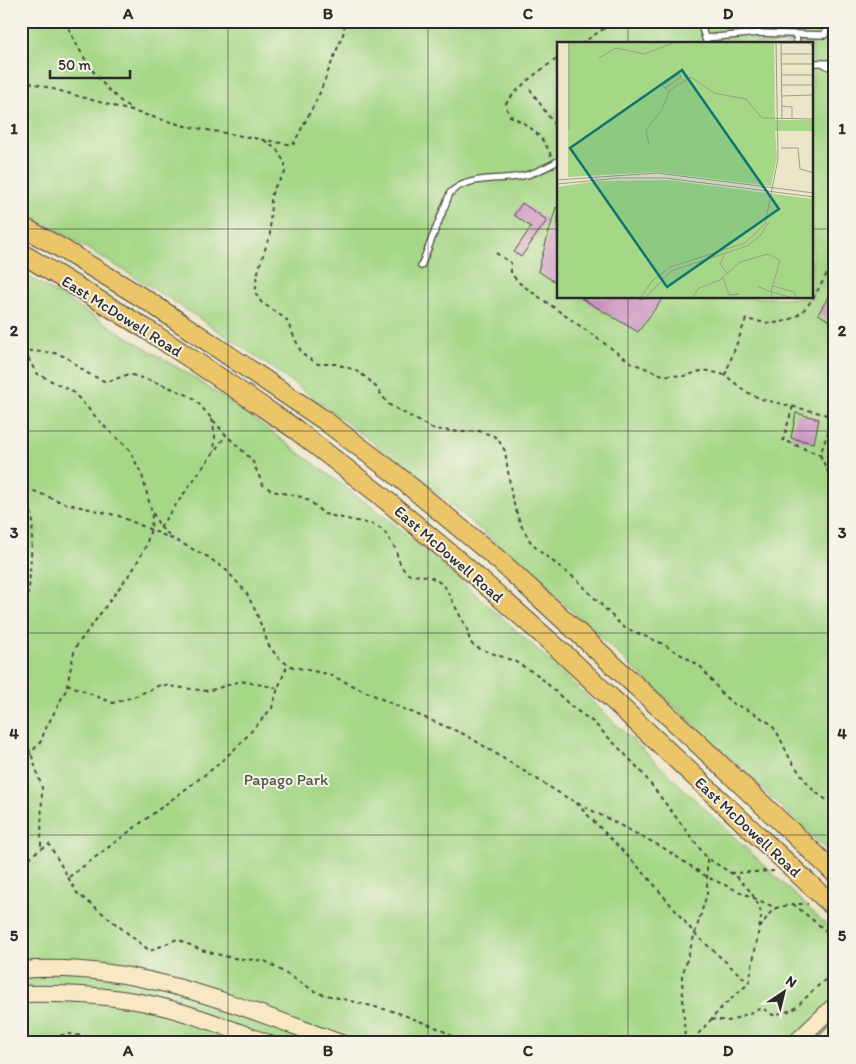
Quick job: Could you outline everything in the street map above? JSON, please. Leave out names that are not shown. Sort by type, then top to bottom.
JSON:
[{"type":"main road","name":"East McDowell Road","points":[[21,226],[151,303],[324,420],[394,473],[501,562],[671,718],[835,873]]},
{"type":"main road","name":"East McDowell Road","points":[[21,254],[146,329],[295,429],[380,495],[564,653],[835,908]]},
{"type":"main road","points":[[21,970],[89,971],[124,974],[155,980],[197,992],[341,1043]]},
{"type":"main road","points":[[21,994],[54,993],[84,995],[154,1004],[200,1018],[268,1043]]},
{"type":"main road","points":[[796,1043],[835,1005]]},
{"type":"main road","points":[[823,1043],[835,1031]]},
{"type":"lane","points":[[701,21],[706,41],[759,33],[826,35],[827,21]]},
{"type":"lane","points":[[796,34],[796,42]]},
{"type":"lane","points":[[814,62],[835,63]]},
{"type":"lane","points":[[822,63],[835,70]]},
{"type":"lane","points":[[421,266],[450,192],[457,186],[468,182],[525,176],[556,162]]},
{"type":"path","points":[[65,21],[78,49],[94,74],[118,100],[135,112]]},
{"type":"path","points":[[21,80],[185,126],[293,145],[318,97],[345,29],[342,21]]},
{"type":"path","points":[[584,42],[615,21]]},
{"type":"path","points":[[556,162],[535,131],[524,122],[510,116],[505,105],[537,72],[557,59]]},
{"type":"path","points":[[530,89],[557,129]]},
{"type":"path","points":[[264,140],[277,150],[285,163],[285,173],[274,188],[271,197],[270,234],[265,255],[259,268],[256,294],[261,302],[286,318],[302,354],[318,364],[336,364],[355,370],[376,387],[388,404],[432,429],[461,432],[479,431],[494,436],[505,451],[512,498],[520,523],[530,541],[538,550],[577,580],[623,628],[661,643],[692,661],[701,667],[724,696],[734,704],[752,712],[771,724],[804,780],[814,791],[835,806]]},
{"type":"path","points":[[496,253],[511,263],[510,273],[518,282],[632,363],[663,375],[685,376],[704,370],[725,375],[744,391],[761,399],[824,414],[833,418],[820,455]]},
{"type":"path","points":[[814,297],[832,264]]},
{"type":"path","points":[[725,375],[746,319],[764,324],[781,323],[796,318],[813,299]]},
{"type":"path","points":[[21,344],[36,373],[73,392],[106,428],[129,449],[142,475],[152,512],[160,527],[177,541]]},
{"type":"path","points":[[21,350],[55,353],[66,357],[86,372],[104,381],[110,381],[129,374],[190,396],[252,460],[263,485],[272,491],[302,497],[310,501],[324,514],[375,526],[384,531],[395,548],[404,572],[415,576],[429,576],[444,585],[467,629],[470,642],[475,647],[528,668],[548,683],[572,707],[593,722],[640,770],[707,858],[736,876],[756,898],[760,908],[761,918],[749,983],[711,1019],[690,1043]]},
{"type":"path","points":[[793,406],[783,440],[820,455],[828,472],[835,479]]},
{"type":"path","points":[[211,417],[215,436],[214,452]]},
{"type":"path","points":[[160,527],[226,435]]},
{"type":"path","points":[[21,482],[26,488],[33,522],[29,590],[21,610]]},
{"type":"path","points":[[26,488],[64,503],[119,516],[151,529],[208,557],[226,570],[246,592],[269,646],[280,660],[293,666],[328,674],[466,735],[574,801],[662,847],[707,877],[776,908]]},
{"type":"path","points":[[21,761],[41,741],[66,690],[75,648],[134,568],[145,548],[151,529],[152,512]]},
{"type":"path","points":[[68,878],[215,767],[239,745],[272,708],[288,664]]},
{"type":"path","points":[[67,684],[113,703],[136,696],[160,685],[208,691],[241,681],[278,688]]},
{"type":"path","points":[[21,734],[31,753],[42,788],[41,848]]},
{"type":"path","points":[[574,801],[646,874],[695,934],[749,983]]},
{"type":"path","points":[[21,873],[32,854],[48,844],[78,893],[150,951],[177,939],[200,950],[232,958],[265,961],[318,993],[396,1012],[440,1029],[463,1043]]},
{"type":"path","points":[[685,1043],[682,976],[707,894],[707,858]]},
{"type":"path","points":[[730,873],[774,871]]},
{"type":"path","points":[[759,930],[769,914],[776,908],[793,904],[808,904]]},
{"type":"path","points":[[793,904],[835,938]]},
{"type":"path","points":[[711,1019],[729,1021],[762,1008],[772,1015],[793,1010],[822,982],[835,975]]},
{"type":"path","points":[[21,1042],[68,1034],[105,1039],[118,1043]]},
{"type":"green space","points":[[21,21],[835,21],[835,858],[531,574],[452,506],[394,459],[274,369],[150,286],[21,211]]},
{"type":"green space","name":"Papago Park","points":[[21,272],[193,377],[254,419],[389,520],[538,650],[835,933],[835,1043],[21,1043]]},
{"type":"building","points":[[522,203],[547,220],[521,257],[514,252],[531,227],[514,215]]},
{"type":"building","points":[[556,207],[557,283],[538,271]]},
{"type":"building","points":[[835,286],[835,324],[818,314]]},
{"type":"building","points":[[583,299],[662,299],[638,332]]},
{"type":"building","points":[[796,413],[819,419],[814,443],[791,438]]}]
